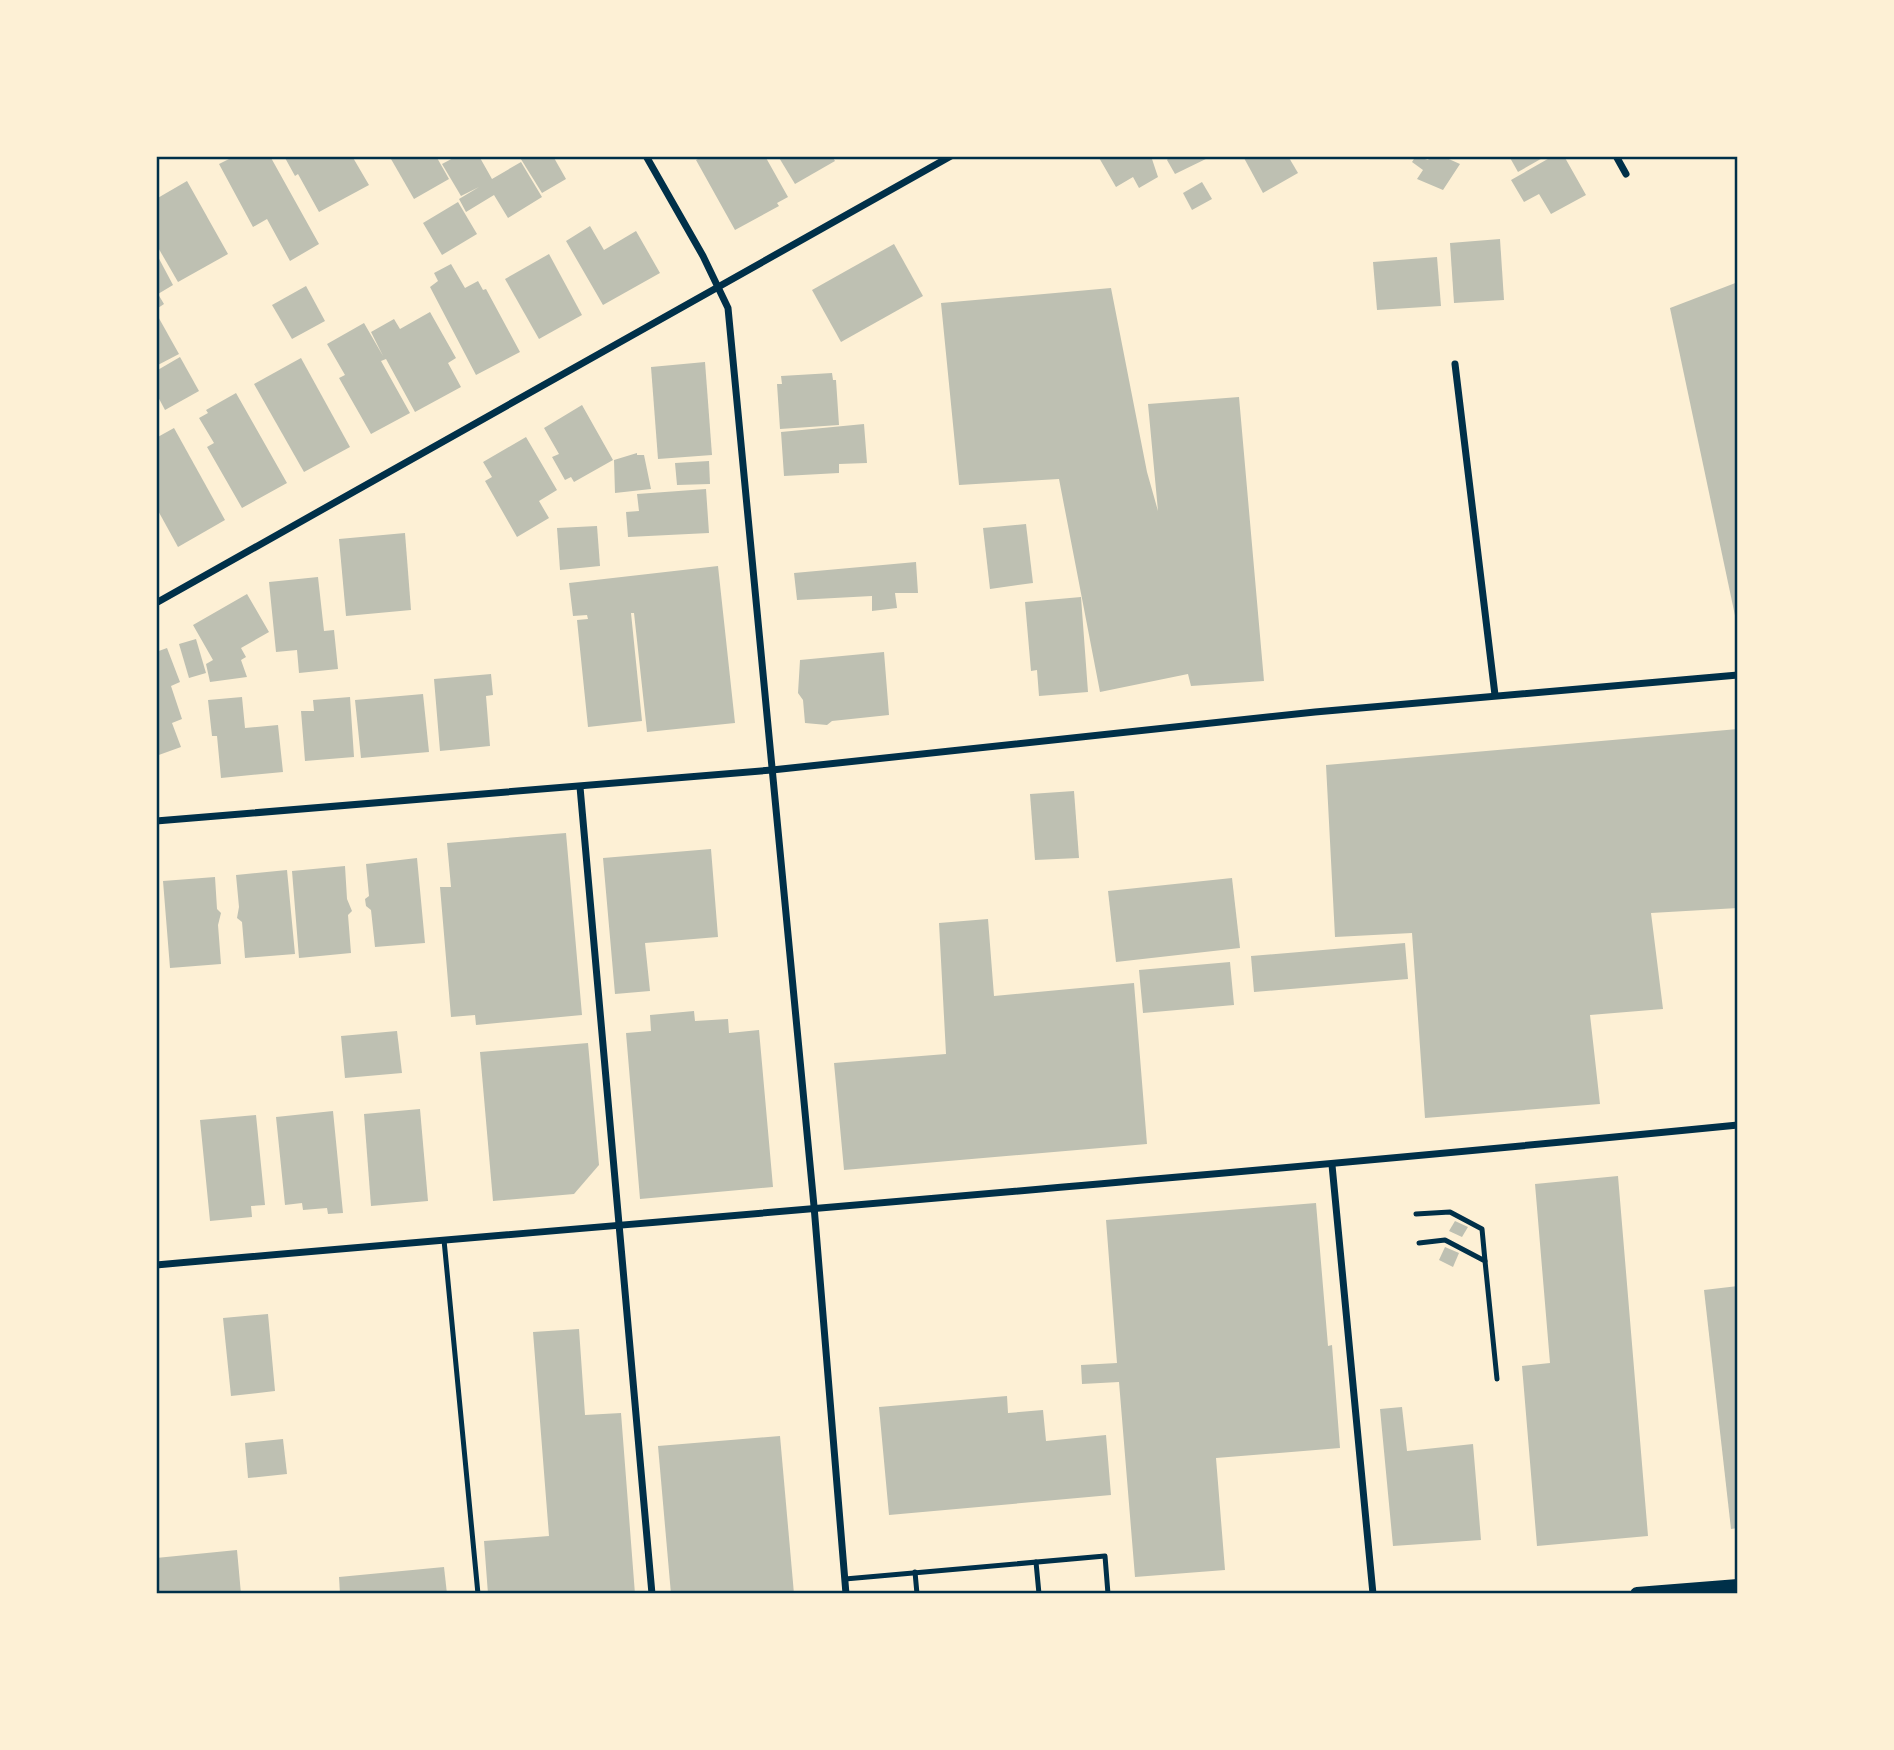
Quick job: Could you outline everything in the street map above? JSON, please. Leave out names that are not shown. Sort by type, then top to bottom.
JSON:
[{"type":"main road","points":[[1637,1594],[1738,1586]]},
{"type":"street","points":[[646,156],[719,286],[728,307],[814,1206],[846,1594]]},
{"type":"street","points":[[156,603],[951,156]]},
{"type":"street","points":[[1616,156],[1626,174]]},
{"type":"street","points":[[1455,364],[1495,695]]},
{"type":"street","points":[[156,821],[772,770],[1495,695],[1738,675]]},
{"type":"street","points":[[580,787],[652,1594]]},
{"type":"street","points":[[156,1265],[814,1206],[1332,1165],[1738,1125]]},
{"type":"street","points":[[1332,1165],[1373,1594]]},
{"type":"lane","points":[[1416,1214],[1450,1212],[1482,1230],[1497,1379]]},
{"type":"lane","points":[[444,1240],[478,1594]]},
{"type":"lane","points":[[1419,1243],[1446,1240],[1485,1261]]},
{"type":"lane","points":[[845,1579],[1105,1556],[1108,1594]]},
{"type":"lane","points":[[1036,1562],[1039,1594]]},
{"type":"lane","points":[[915,1572],[917,1594]]},
{"type":"building","points":[[235,156],[270,156],[319,244],[290,261],[267,219],[253,227],[219,164]]},
{"type":"building","points":[[284,156],[352,156],[369,185],[319,212],[298,174],[295,176]]},
{"type":"building","points":[[397,156],[436,156],[449,179],[414,199],[391,159]]},
{"type":"building","points":[[457,156],[479,156],[492,179],[521,162],[542,197],[508,218],[494,195],[466,212],[459,199],[479,187],[461,196],[442,164]]},
{"type":"building","points":[[519,156],[553,156],[566,179],[542,193]]},
{"type":"building","points":[[703,156],[765,156],[788,197],[777,203],[779,206],[735,230],[696,160]]},
{"type":"building","points":[[778,156],[832,156],[835,161],[795,184]]},
{"type":"building","points":[[1098,156],[1151,156],[1158,177],[1139,188],[1133,177],[1116,187]]},
{"type":"building","points":[[1170,156],[1212,156],[1175,174],[1167,160]]},
{"type":"building","points":[[1288,156],[1298,173],[1263,193],[1244,158]]},
{"type":"building","points":[[1416,156],[1428,160],[1431,156],[1442,156],[1460,164],[1443,190],[1417,179],[1423,170],[1412,162]]},
{"type":"building","points":[[1509,156],[1546,156],[1518,172]]},
{"type":"building","points":[[1553,156],[1564,156],[1586,195],[1551,214],[1539,194],[1524,202],[1511,180]]},
{"type":"building","points":[[187,181],[228,254],[178,282],[156,244],[156,199]]},
{"type":"building","points":[[1202,182],[1212,199],[1192,210],[1183,193]]},
{"type":"building","points":[[458,202],[477,234],[442,255],[423,223]]},
{"type":"building","points":[[590,226],[604,250],[636,231],[660,273],[603,305],[566,241]]},
{"type":"building","points":[[1500,239],[1504,300],[1454,303],[1450,243]]},
{"type":"building","points":[[894,244],[923,296],[841,342],[812,290]]},
{"type":"building","points":[[156,253],[173,285],[158,294],[164,304],[158,308]]},
{"type":"building","points":[[549,254],[582,315],[539,339],[505,279]]},
{"type":"building","points":[[1437,257],[1441,306],[1377,310],[1373,262]]},
{"type":"building","points":[[451,264],[465,288],[478,281],[483,290],[486,289],[520,352],[476,375],[430,287],[438,281],[434,273]]},
{"type":"building","points":[[1738,282],[1738,625],[1737,625],[1670,308]]},
{"type":"building","points":[[306,286],[325,321],[292,339],[272,305]]},
{"type":"building","points":[[1111,288],[1147,472],[1158,511],[1148,404],[1239,397],[1264,681],[1191,686],[1188,674],[1100,692],[1059,479],[959,485],[941,303]]},
{"type":"building","points":[[430,312],[456,358],[448,363],[461,387],[415,412],[386,359],[381,361],[410,413],[371,434],[339,378],[345,375],[327,344],[364,323],[383,356],[371,332],[394,319],[400,329]]},
{"type":"building","points":[[156,313],[179,354],[156,366]]},
{"type":"building","points":[[180,357],[199,391],[165,410],[156,393],[156,371]]},
{"type":"building","points":[[301,358],[350,447],[304,472],[254,384]]},
{"type":"building","points":[[705,362],[712,455],[658,459],[651,367]]},
{"type":"building","points":[[832,373],[833,380],[836,380],[839,425],[780,429],[777,384],[782,384],[781,376]]},
{"type":"building","points":[[236,393],[287,483],[242,508],[207,447],[214,443],[199,418],[208,413],[206,410]]},
{"type":"building","points":[[582,405],[613,460],[574,482],[571,477],[565,480],[552,457],[559,454],[544,428]]},
{"type":"building","points":[[864,424],[867,463],[839,464],[839,473],[784,476],[781,432]]},
{"type":"building","points":[[174,428],[225,520],[178,547],[156,507],[156,438]]},
{"type":"building","points":[[526,437],[557,490],[539,501],[549,518],[517,537],[485,481],[492,477],[483,462]]},
{"type":"building","points":[[637,453],[644,455],[651,489],[615,493],[614,460]]},
{"type":"building","points":[[709,461],[710,484],[677,485],[675,463]]},
{"type":"building","points":[[706,489],[709,533],[628,537],[626,512],[639,511],[637,494]]},
{"type":"building","points":[[1026,524],[1033,583],[990,589],[983,528]]},
{"type":"building","points":[[597,526],[600,566],[560,570],[557,528]]},
{"type":"building","points":[[405,533],[411,610],[346,616],[339,539]]},
{"type":"building","points":[[916,562],[918,593],[895,593],[897,608],[872,611],[872,596],[797,600],[794,573]]},
{"type":"building","points":[[718,566],[735,723],[647,732],[634,613],[631,613],[642,721],[588,727],[577,620],[588,619],[587,615],[573,616],[569,583]]},
{"type":"building","points":[[318,577],[324,631],[334,630],[338,669],[299,673],[297,650],[276,652],[269,582]]},
{"type":"building","points":[[247,594],[269,632],[241,648],[246,657],[241,660],[247,677],[210,682],[206,664],[213,660],[193,625]]},
{"type":"building","points":[[1081,597],[1088,692],[1039,696],[1037,670],[1031,671],[1025,602]]},
{"type":"building","points":[[196,639],[206,673],[189,678],[179,644]]},
{"type":"building","points":[[167,648],[180,682],[171,686],[182,719],[172,723],[181,747],[156,756],[156,652]]},
{"type":"building","points":[[884,652],[889,715],[832,721],[827,725],[805,723],[803,700],[798,693],[800,660]]},
{"type":"building","points":[[491,674],[493,695],[486,696],[490,746],[440,751],[434,679]]},
{"type":"building","points":[[423,694],[429,752],[361,758],[355,700]]},
{"type":"building","points":[[242,697],[245,728],[278,725],[283,772],[221,778],[217,736],[212,736],[208,700]]},
{"type":"building","points":[[350,697],[354,757],[305,761],[301,711],[314,711],[313,700]]},
{"type":"building","points":[[1738,729],[1738,908],[1651,913],[1663,1009],[1590,1015],[1600,1104],[1425,1118],[1412,933],[1335,937],[1326,765]]},
{"type":"building","points":[[1074,791],[1079,858],[1035,860],[1030,794]]},
{"type":"building","points":[[566,833],[582,1015],[476,1025],[475,1015],[451,1017],[440,887],[451,887],[447,843]]},
{"type":"building","points":[[711,849],[718,937],[645,943],[650,991],[615,994],[603,858]]},
{"type":"building","points":[[417,858],[425,943],[375,947],[371,910],[366,906],[365,899],[369,896],[366,864]]},
{"type":"building","points":[[345,866],[347,899],[352,911],[348,915],[351,953],[299,958],[292,871]]},
{"type":"building","points":[[287,870],[295,954],[245,958],[242,922],[237,918],[239,907],[236,875]]},
{"type":"building","points":[[215,877],[217,909],[221,913],[218,925],[221,964],[170,968],[163,881]]},
{"type":"building","points":[[1232,878],[1240,948],[1116,962],[1108,891]]},
{"type":"building","points":[[988,919],[994,996],[1134,983],[1147,1144],[844,1170],[834,1063],[946,1054],[939,923]]},
{"type":"building","points":[[1405,943],[1408,979],[1254,992],[1251,956]]},
{"type":"building","points":[[1230,962],[1234,1005],[1143,1013],[1139,970]]},
{"type":"building","points":[[694,1011],[695,1021],[728,1019],[729,1033],[759,1030],[773,1187],[640,1199],[626,1033],[651,1031],[650,1015]]},
{"type":"building","points":[[397,1031],[402,1073],[345,1078],[341,1036]]},
{"type":"building","points":[[588,1043],[599,1165],[574,1194],[493,1201],[480,1052]]},
{"type":"building","points":[[420,1109],[428,1201],[371,1206],[364,1114]]},
{"type":"building","points":[[333,1111],[343,1213],[328,1214],[327,1208],[303,1210],[302,1203],[285,1205],[276,1117]]},
{"type":"building","points":[[256,1115],[265,1205],[251,1206],[252,1217],[210,1221],[200,1120]]},
{"type":"building","points":[[1618,1176],[1648,1536],[1537,1546],[1522,1366],[1550,1363],[1535,1184]]},
{"type":"building","points":[[1316,1203],[1340,1448],[1216,1458],[1225,1570],[1135,1577],[1119,1382],[1082,1384],[1081,1365],[1117,1363],[1106,1220]]},
{"type":"building","points":[[1455,1221],[1468,1227],[1462,1237],[1449,1231]]},
{"type":"building","points":[[1445,1247],[1459,1253],[1453,1267],[1439,1260]]},
{"type":"building","points":[[1738,1286],[1738,1528],[1731,1529],[1704,1290]]},
{"type":"building","points":[[268,1314],[275,1391],[231,1396],[223,1318]]},
{"type":"building","points":[[579,1329],[585,1415],[621,1413],[635,1594],[488,1594],[484,1541],[549,1536],[533,1332]]},
{"type":"building","points":[[1007,1396],[1008,1413],[1043,1410],[1046,1441],[1106,1435],[1111,1495],[889,1515],[879,1407]]},
{"type":"building","points":[[1402,1407],[1407,1451],[1473,1444],[1481,1540],[1393,1546],[1380,1409]]},
{"type":"building","points":[[780,1436],[794,1594],[671,1594],[658,1446]]},
{"type":"building","points":[[283,1439],[287,1474],[248,1478],[245,1443]]},
{"type":"building","points":[[237,1550],[241,1594],[157,1594],[156,1558]]},
{"type":"building","points":[[444,1567],[447,1594],[340,1594],[339,1577]]}]
